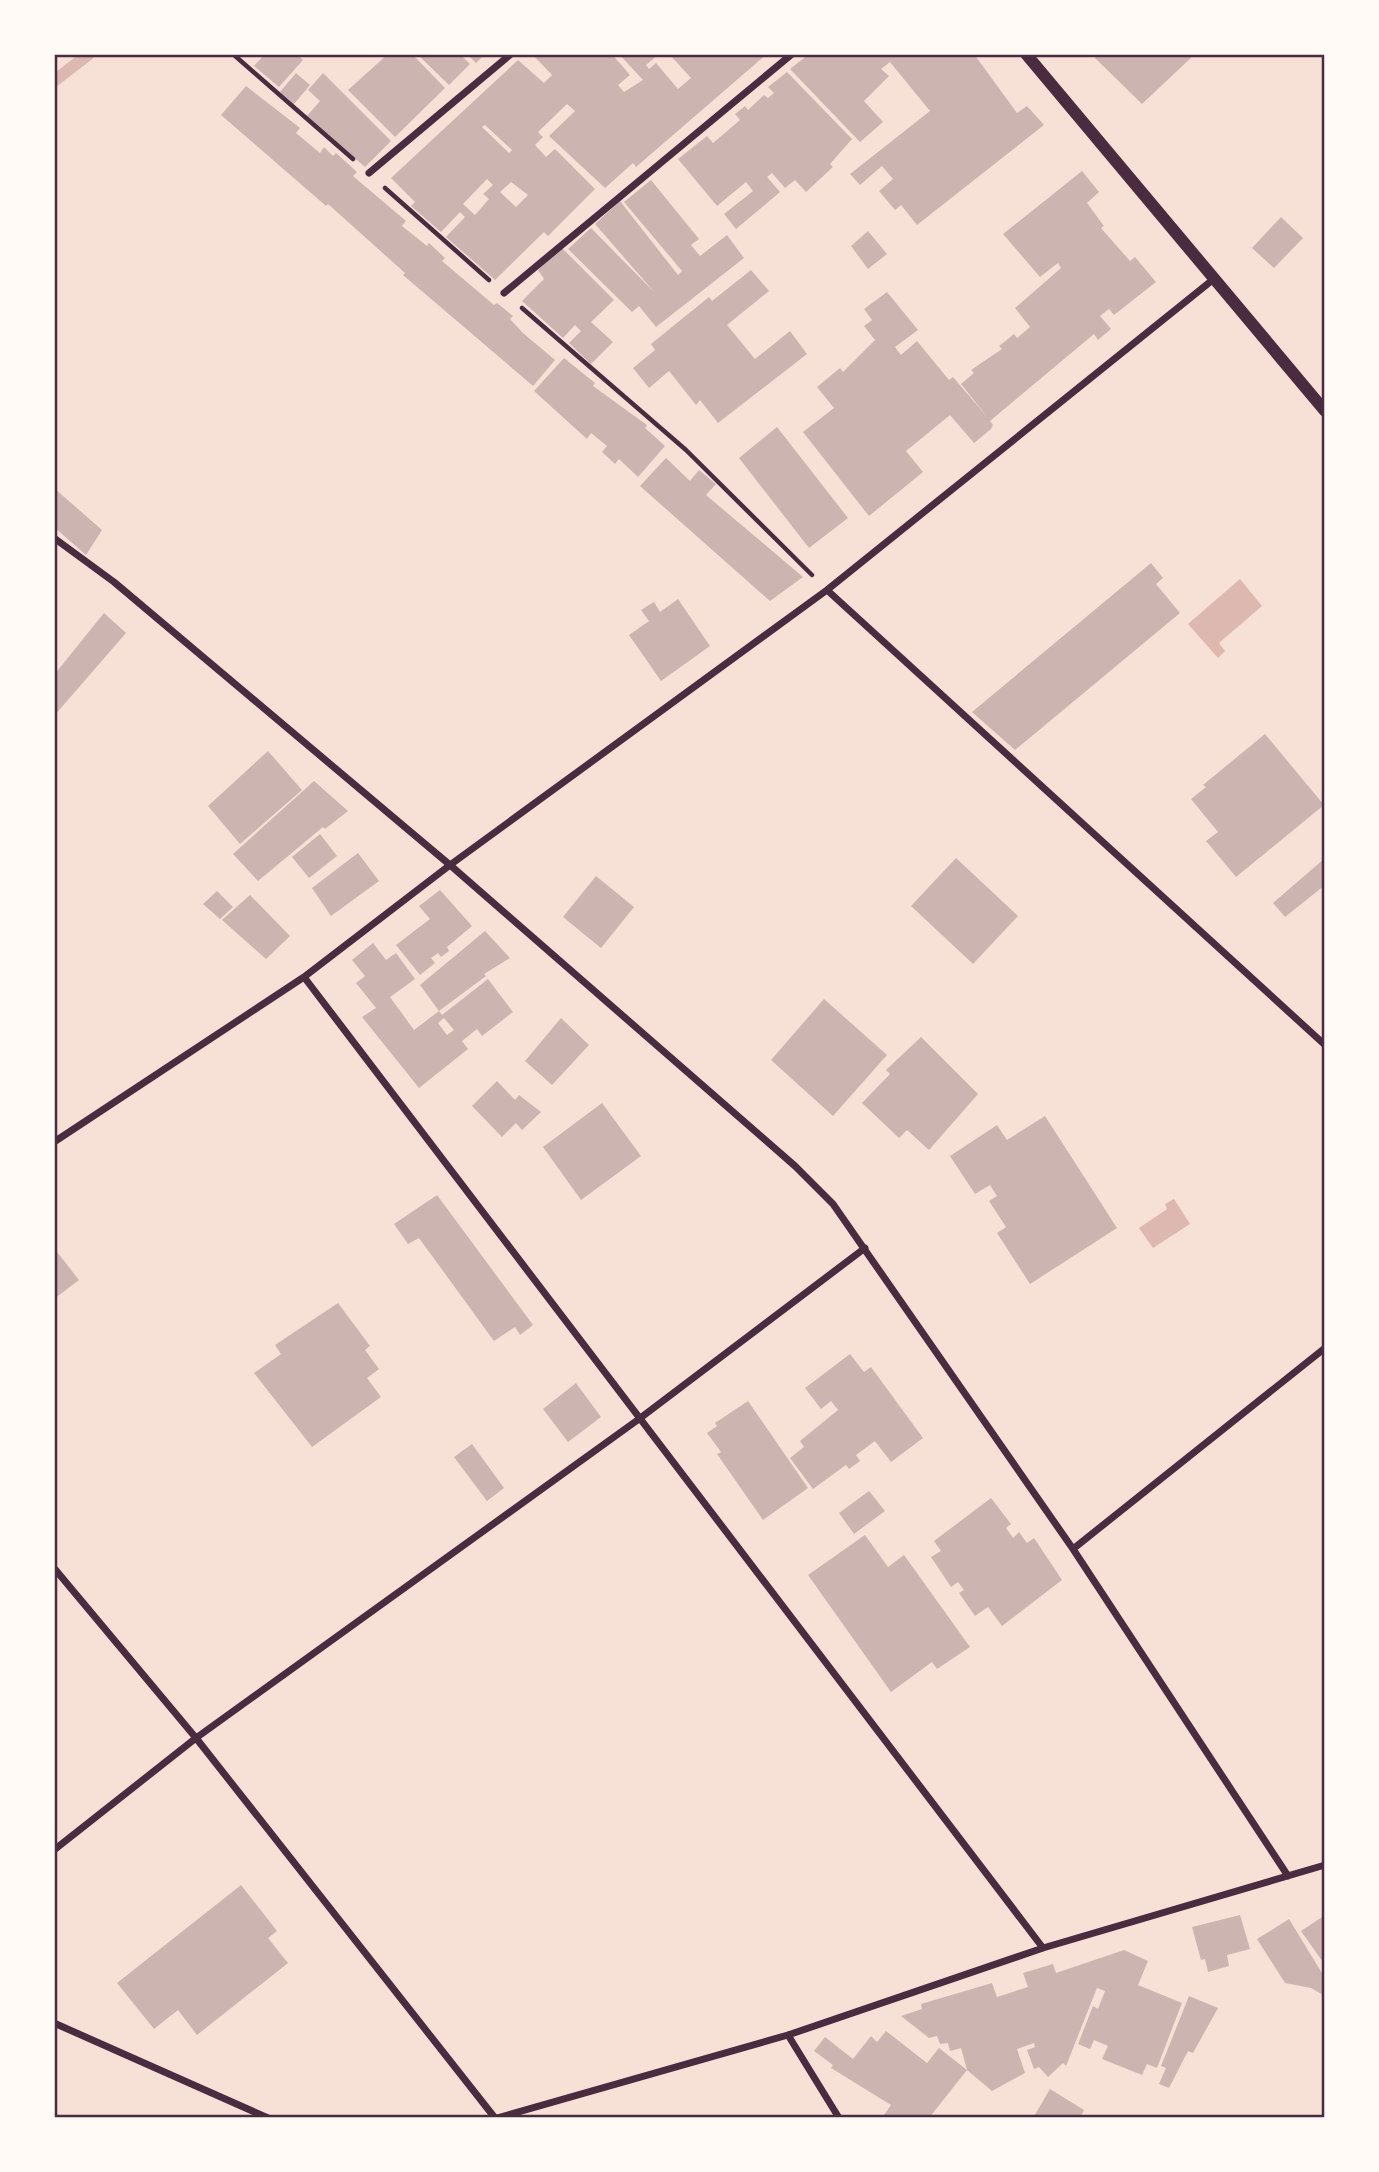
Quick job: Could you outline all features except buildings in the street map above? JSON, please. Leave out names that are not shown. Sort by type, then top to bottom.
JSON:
[{"type":"street","points":[[369,173],[512,54]]},
{"type":"street","points":[[503,293],[792,54]]},
{"type":"street","points":[[1026,54],[1325,411]]},
{"type":"street","points":[[54,1142],[304,977],[450,865],[827,590],[1216,278]]},
{"type":"street","points":[[54,538],[114,582],[450,865],[795,1166],[833,1204],[1073,1549],[1288,1876]]},
{"type":"street","points":[[827,590],[1325,1045]]},
{"type":"street","points":[[304,977],[1042,1948]]},
{"type":"street","points":[[54,1850],[196,1738],[639,1419],[865,1248]]},
{"type":"street","points":[[1073,1549],[1325,1348]]},
{"type":"street","points":[[54,1568],[196,1738],[496,2118],[788,2035],[1042,1948],[1325,1865]]},
{"type":"street","points":[[54,2023],[268,2118]]},
{"type":"street","points":[[788,2035],[839,2118]]},
{"type":"path","points":[[234,55],[503,293],[686,450],[827,590]]},
{"type":"shaded area","points":[[1240,579],[1262,606],[1219,643],[1225,651],[1218,658],[1188,624]]},
{"type":"shaded area","points":[[1174,1199],[1190,1224],[1153,1248],[1139,1228],[1167,1209],[1165,1204]]},
{"type":"waterway","points":[[54,81],[89,54]]}]
